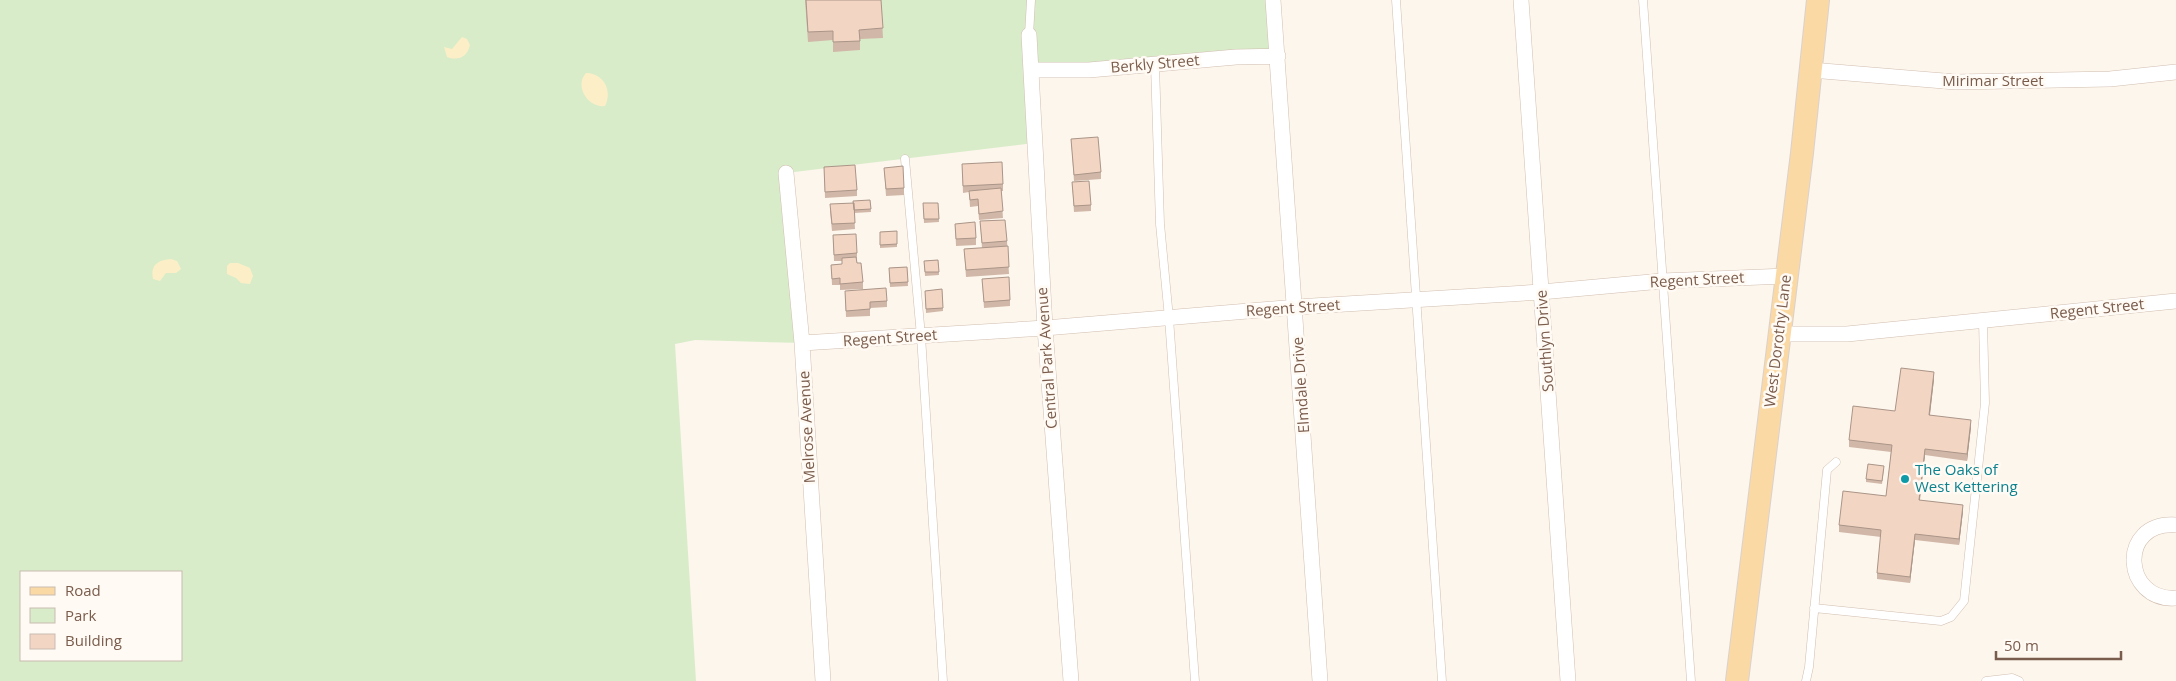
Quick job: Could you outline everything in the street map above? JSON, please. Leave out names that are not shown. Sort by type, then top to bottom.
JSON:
[{"type":"main road","name":"West Dorothy Lane","points":[[1737,681],[1818,0]]},
{"type":"street","name":"Elmdale Drive","points":[[1273,0],[1296,307],[1320,681]]},
{"type":"street","name":"Southlyn Drive","points":[[1521,0],[1568,681]]},
{"type":"street","name":"Central Park Avenue","points":[[1029,35],[1045,328],[1071,681]]},
{"type":"street","name":"Berkly Street","points":[[1032,70],[1089,70],[1236,57],[1278,56]]},
{"type":"street","name":"Mirimar Street","points":[[1811,70],[1956,82],[2110,79],[2176,72]]},
{"type":"street","name":"Melrose Avenue","points":[[786,173],[802,343],[823,681]]},
{"type":"street","name":"Regent Street","points":[[802,343],[1045,328],[1296,307],[1541,292],[1662,282],[1785,276]]},
{"type":"street","name":"Regent Street","points":[[1778,334],[1847,334],[2176,302]]},
{"type":"street","points":[[2176,525],[2166,524],[2146,532],[2134,550],[2133,560],[2135,571],[2142,585],[2153,594],[2163,598],[2176,598]]},
{"type":"lane","points":[[1029,35],[1031,0]]},
{"type":"lane","points":[[1396,0],[1442,681]]},
{"type":"lane","points":[[1643,0],[1691,681]]},
{"type":"lane","points":[[1155,65],[1160,224],[1169,318],[1195,681]]},
{"type":"lane","points":[[905,159],[920,336],[943,681]]},
{"type":"lane","points":[[1814,608],[1941,621],[1950,617],[1964,601],[1985,403],[1983,321]]},
{"type":"lane","points":[[1806,681],[1809,667],[1827,470],[1836,462]]},
{"type":"lane","points":[[1986,681],[2012,678],[2019,681]]},
{"type":"green space","points":[[0,0],[1273,0],[1278,56],[1032,70],[1034,143],[786,173],[802,343],[695,340],[675,344],[696,681],[0,681]]},
{"type":"sand","points":[[462,37],[467,39],[470,45],[465,55],[459,58],[447,57],[444,47],[452,49]]},
{"type":"sand","points":[[586,73],[597,76],[605,84],[608,94],[605,106],[593,104],[582,90],[583,78]]},
{"type":"sand","points":[[171,259],[177,261],[181,269],[176,273],[166,273],[160,281],[153,279],[152,274],[156,264]]},
{"type":"sand","points":[[230,263],[238,263],[250,268],[253,276],[250,284],[241,283],[236,278],[227,274],[227,266]]},
{"type":"building","points":[[806,0],[881,0],[883,28],[859,30],[860,41],[833,42],[833,31],[808,32]]},
{"type":"building","points":[[1098,137],[1101,172],[1074,175],[1071,139]]},
{"type":"building","points":[[1002,162],[1003,184],[963,186],[962,164]]},
{"type":"building","points":[[855,165],[857,190],[825,192],[824,167]]},
{"type":"building","points":[[903,166],[904,188],[886,189],[884,168]]},
{"type":"building","points":[[1089,181],[1091,205],[1074,206],[1072,182]]},
{"type":"building","points":[[1001,188],[1003,211],[979,214],[978,199],[970,200],[969,191]]},
{"type":"building","points":[[870,200],[871,209],[854,210],[853,201]]},
{"type":"building","points":[[854,203],[855,223],[832,224],[830,204]]},
{"type":"building","points":[[923,203],[938,203],[939,219],[924,219]]},
{"type":"building","points":[[1005,220],[1007,241],[982,243],[980,221]]},
{"type":"building","points":[[975,222],[976,238],[956,239],[955,224]]},
{"type":"building","points":[[897,231],[897,244],[880,245],[880,232]]},
{"type":"building","points":[[856,234],[857,253],[834,255],[833,235]]},
{"type":"building","points":[[1008,246],[1009,267],[966,270],[964,249]]},
{"type":"building","points":[[856,257],[857,263],[861,263],[863,282],[840,284],[840,278],[832,279],[831,265],[842,264],[842,258]]},
{"type":"building","points":[[938,260],[939,272],[925,272],[924,261]]},
{"type":"building","points":[[907,267],[908,282],[890,283],[889,268]]},
{"type":"building","points":[[1009,277],[1010,300],[984,302],[982,279]]},
{"type":"building","points":[[886,288],[887,301],[870,302],[870,309],[846,311],[845,291]]},
{"type":"building","points":[[942,289],[943,308],[926,309],[925,291]]},
{"type":"building","name":"The Oaks of West Kettering","points":[[1901,368],[1934,372],[1929,415],[1971,420],[1967,454],[1925,449],[1919,500],[1963,505],[1959,539],[1915,534],[1910,577],[1877,573],[1881,530],[1839,525],[1843,491],[1886,496],[1892,445],[1849,440],[1853,406],[1895,411]]},
{"type":"building","points":[[1868,464],[1884,466],[1882,481],[1866,479]]},
{"type":"place","name":"The Oaks of West Kettering","points":[[1905,479]]}]
